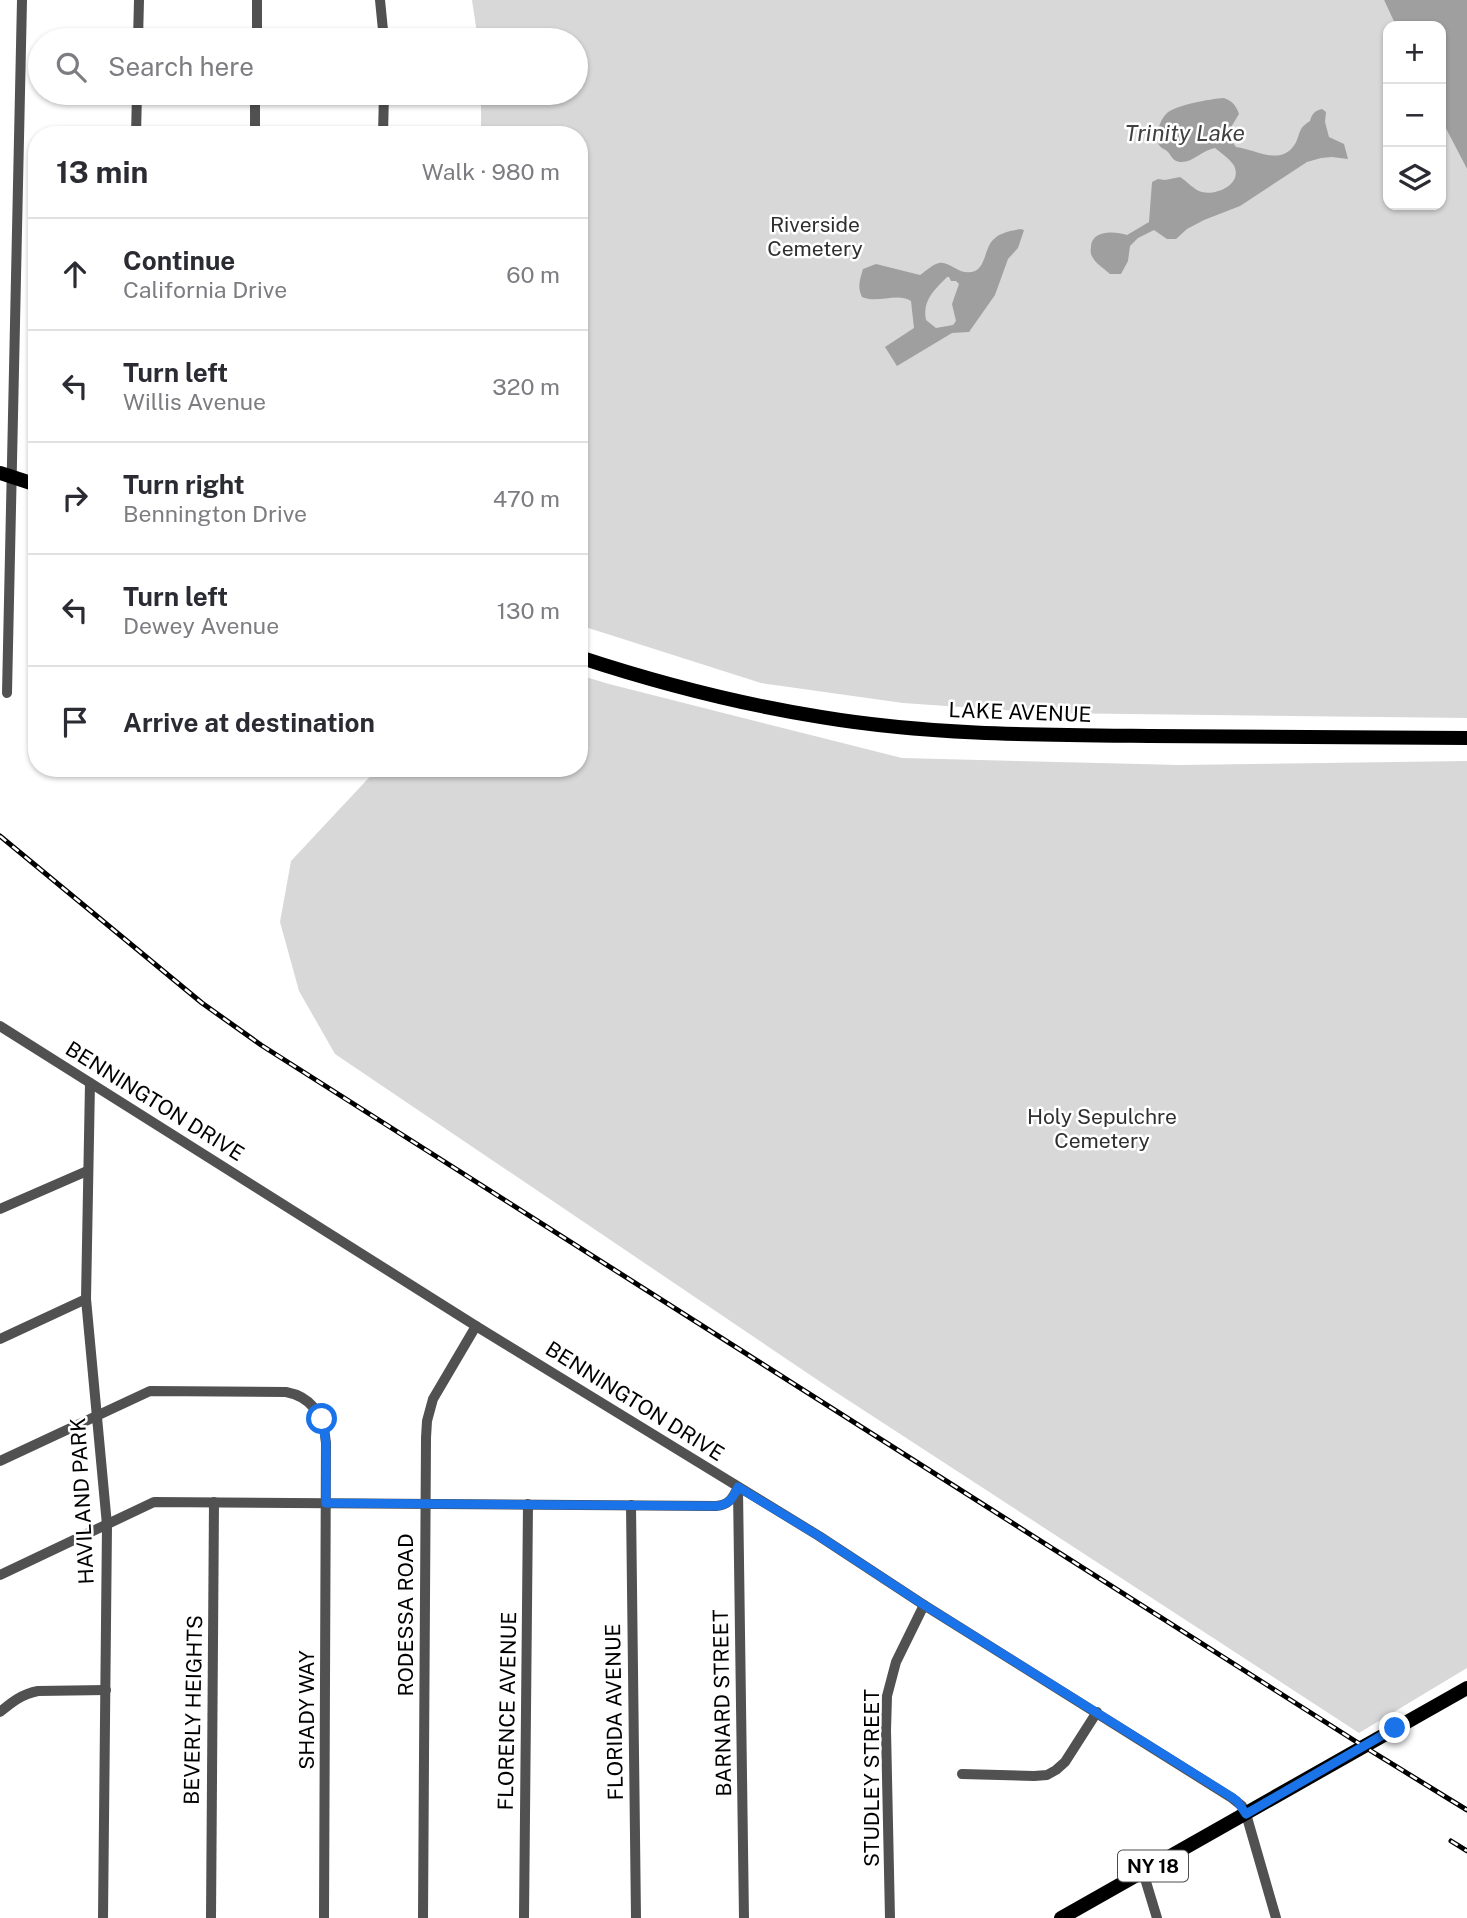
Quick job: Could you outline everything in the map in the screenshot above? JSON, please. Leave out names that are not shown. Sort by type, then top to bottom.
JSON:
[{"type":"main road","points":[[6,475],[28,482]]},
{"type":"main road","name":"LAKE AVENUE","points":[[588,660],[725,698],[821,717],[915,728],[1036,735],[1467,738]]},
{"type":"main road","name":"NY 18","points":[[1061,1918],[1467,1688]]},
{"type":"street","points":[[7,693],[6,475],[22,0]]},
{"type":"street","points":[[138,28],[139,0]]},
{"type":"street","points":[[257,0],[257,28]]},
{"type":"street","points":[[380,0],[383,28]]},
{"type":"street","points":[[136,126],[137,105]]},
{"type":"street","points":[[254,126],[255,105]]},
{"type":"street","points":[[383,126],[384,105]]},
{"type":"street","name":"BENNINGTON DRIVE","points":[[0,1026],[476,1326],[819,1536],[924,1605],[1233,1798],[1246,1814]]},
{"type":"street","name":"HAVILAND PARK","points":[[90,1083],[86,1299],[107,1524],[103,1918]]},
{"type":"street","points":[[0,1209],[87,1171]]},
{"type":"street","points":[[0,1339],[86,1299]]},
{"type":"street","name":"RODESSA ROAD","points":[[422,1918],[426,1438],[430,1407],[437,1391],[476,1326]]},
{"type":"street","name":"SHADY WAY","points":[[0,1461],[150,1391],[286,1392],[305,1399],[318,1412],[325,1430],[326,1503],[324,1918]]},
{"type":"street","points":[[0,1575],[154,1502],[722,1505],[731,1501],[738,1487]]},
{"type":"street","name":"BARNARD STREET","points":[[738,1487],[744,1918]]},
{"type":"street","name":"BEVERLY HEIGHTS","points":[[211,1918],[214,1502]]},
{"type":"street","name":"FLORENCE AVENUE","points":[[524,1918],[528,1504]]},
{"type":"street","name":"FLORIDA AVENUE","points":[[631,1505],[636,1918]]},
{"type":"street","name":"STUDLEY STREET","points":[[890,1918],[887,1696],[895,1662],[924,1605]]},
{"type":"street","points":[[0,1712],[28,1693],[106,1690]]},
{"type":"street","points":[[962,1774],[1047,1775],[1065,1762],[1097,1712]]},
{"type":"street","points":[[1246,1814],[1276,1918]]},
{"type":"street","points":[[1143,1872],[1157,1918]]},
{"type":"green space","name":"Riverside Cemetery","points":[[472,0],[1384,0],[1394,21],[1383,21],[1383,210],[1446,210],[1446,129],[1467,169],[1467,718],[1047,713],[903,703],[761,683],[588,628],[588,126],[481,126],[481,105],[588,105],[588,28],[476,28]]},
{"type":"green space","name":"Holy Sepulchre Cemetery","points":[[588,678],[902,758],[1179,765],[1467,761],[1467,1668],[1359,1733],[831,1389],[335,1054],[299,991],[280,922],[291,861],[370,777],[588,777]]},
{"type":"water","points":[[1384,0],[1467,0],[1467,169],[1446,129],[1446,21],[1394,21]]},
{"type":"water","name":"Trinity Lake","points":[[1224,98],[1237,108],[1239,114],[1227,134],[1236,147],[1267,155],[1283,154],[1295,144],[1301,129],[1314,113],[1322,109],[1326,112],[1325,122],[1329,137],[1344,144],[1348,159],[1332,157],[1307,162],[1240,206],[1204,220],[1176,239],[1167,239],[1154,230],[1138,238],[1130,246],[1128,261],[1121,274],[1110,274],[1092,257],[1092,242],[1104,233],[1127,235],[1149,222],[1152,182],[1180,177],[1199,191],[1211,192],[1230,185],[1234,180],[1234,165],[1215,148],[1189,161],[1180,162],[1174,160],[1158,142],[1157,133],[1166,114],[1193,103]]},
{"type":"water","points":[[1024,230],[1018,248],[1008,259],[995,295],[969,332],[952,333],[897,366],[885,347],[914,328],[911,301],[862,297],[859,286],[863,269],[876,264],[920,275],[934,265],[943,263],[964,272],[975,271],[994,239],[1003,233]],"holes":[[[949,277],[951,281],[959,284],[952,304],[956,321],[953,325],[936,328],[926,320],[927,301]]]},
{"type":"railway","points":[[0,836],[202,1003],[261,1045],[1467,1810]]},
{"type":"railway","points":[[1451,1841],[1467,1851]]},
{"type":"route","points":[[322,1419],[326,1443],[326,1503],[716,1506],[731,1501],[738,1487],[1230,1796],[1246,1814],[1395,1728]]}]
